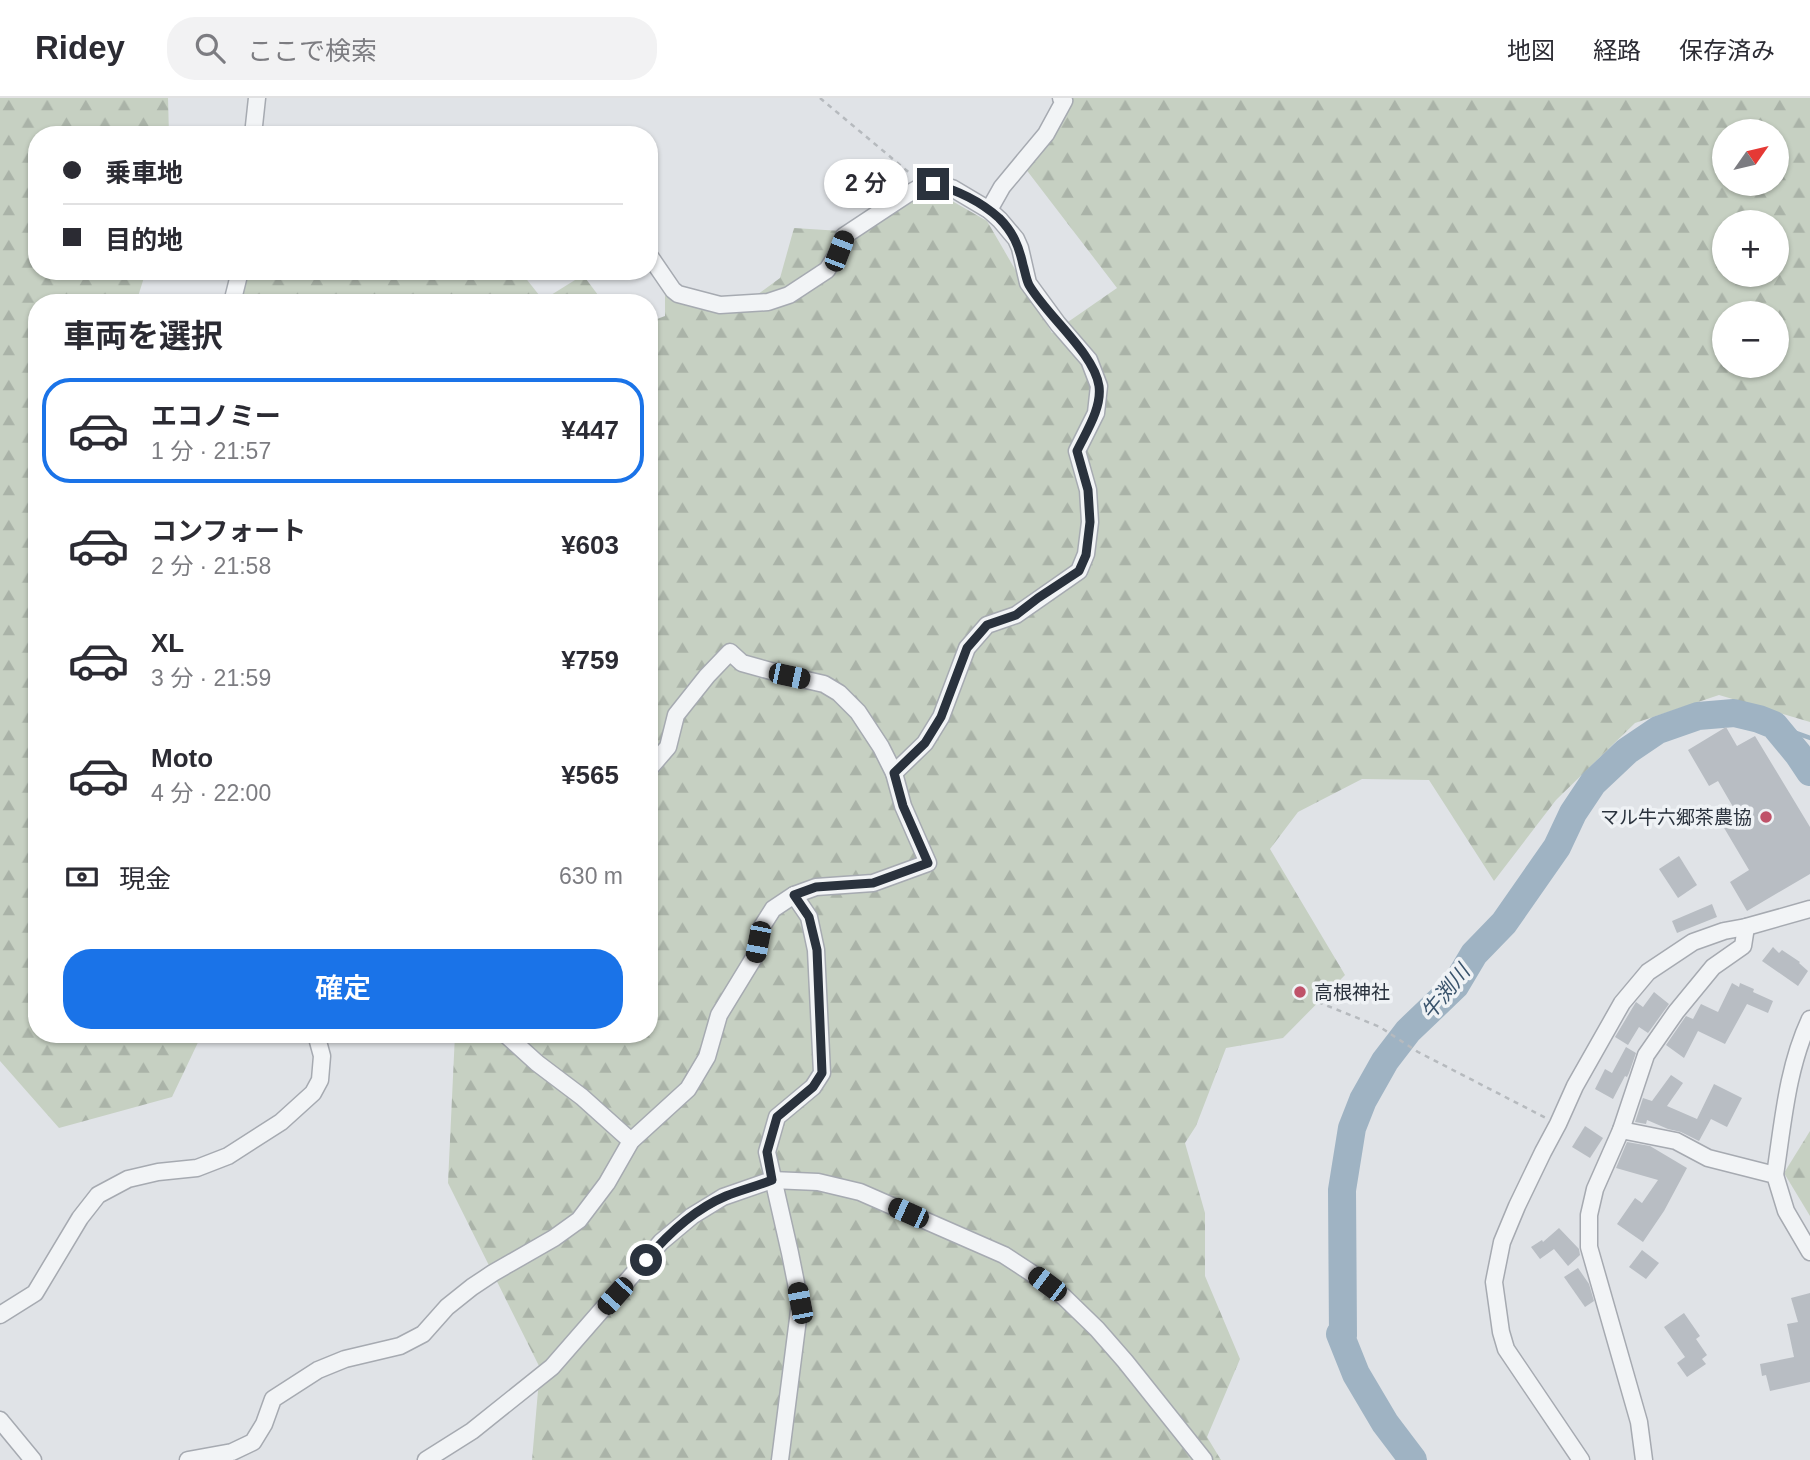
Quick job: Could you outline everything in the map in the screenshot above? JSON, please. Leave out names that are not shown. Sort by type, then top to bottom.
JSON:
[{"type":"street","points":[[254,126],[257,98]]},
{"type":"street","points":[[989,210],[1002,187],[1046,134],[1064,101],[1061,98]]},
{"type":"street","points":[[658,268],[678,294],[720,305],[768,302],[789,295],[827,270],[839,251],[844,236],[906,195],[924,185],[952,188],[989,210],[1016,239],[1028,283],[1089,360],[1099,387],[1096,413],[1077,451],[1088,490],[1090,522],[1086,555],[1079,571],[1016,615],[987,625],[967,648],[941,717],[925,743],[894,773]]},
{"type":"street","points":[[188,1460],[232,1452],[253,1442],[264,1424],[273,1399],[318,1370],[345,1359],[400,1346],[423,1334],[447,1307],[472,1287],[579,1220],[607,1183],[631,1141],[688,1089],[707,1057],[719,1015],[755,956],[761,928],[773,909],[794,895],[816,887],[873,883],[928,863],[903,806],[894,773],[881,747],[858,712],[839,693],[824,684],[742,663],[730,652],[676,715],[668,747],[658,759]]},
{"type":"street","points":[[780,1460],[800,1303],[767,1152],[777,1117],[813,1087],[822,1073],[817,950],[809,917],[794,895]]},
{"type":"street","points":[[1581,1460],[1506,1349],[1494,1282],[1502,1242],[1575,1086],[1622,1003],[1648,972],[1693,942],[1724,931],[1746,928],[1810,909]]},
{"type":"street","points":[[1643,1460],[1639,1422],[1589,1247],[1589,1215],[1595,1189],[1621,1130],[1646,1055],[1676,1012],[1713,967],[1743,946],[1746,928]]},
{"type":"street","points":[[1810,1019],[1789,1082],[1775,1175],[1786,1212],[1810,1252]]},
{"type":"street","points":[[0,1315],[35,1293],[80,1218],[98,1195],[128,1179],[158,1172],[197,1168],[228,1156],[281,1122],[313,1093],[320,1080],[322,1056],[318,1043]]},
{"type":"street","points":[[515,1043],[631,1141]]},
{"type":"street","points":[[1621,1130],[1676,1141],[1707,1158],[1775,1175]]},
{"type":"street","points":[[426,1460],[472,1431],[551,1367],[661,1242],[692,1216],[723,1197],[772,1180],[818,1182],[860,1192],[1004,1255],[1064,1297],[1097,1329],[1204,1460]]},
{"type":"street","points":[[0,1420],[33,1460]]},
{"type":"path","points":[[820,98],[924,185]]},
{"type":"path","points":[[1318,1002],[1380,1027],[1418,1052],[1558,1124]]},
{"type":"green space","points":[[0,98],[168,98],[169,126],[28,126],[28,280],[143,280],[139,294],[28,294],[28,1043],[198,1043],[172,1097],[59,1128],[0,1061]]},
{"type":"green space","points":[[1061,98],[1810,98],[1810,722],[1719,695],[1635,723],[1556,800],[1494,881],[1429,780],[1362,779],[1298,812],[1270,849],[1345,975],[1283,1038],[1226,1048],[1196,1126],[1185,1143],[1205,1213],[1205,1276],[1240,1359],[1207,1437],[1221,1460],[532,1460],[540,1368],[448,1183],[455,1043],[658,1043],[658,319],[665,316],[665,295],[678,299],[746,303],[780,278],[794,228],[841,231],[933,190],[987,221],[1052,333],[1117,288],[1025,168]]},
{"type":"green space","points":[[238,280],[527,280],[538,294],[234,294]]},
{"type":"green space","points":[[575,280],[587,280],[597,294],[553,294]]},
{"type":"green space","points":[[1810,1131],[1810,1216],[1784,1173]]},
{"type":"building","name":"マル牛六郷茶農協","points":[[1726,727],[1737,746],[1755,736],[1810,827],[1810,874],[1747,911],[1730,882],[1749,870],[1720,821],[1736,812],[1718,781],[1709,786],[1688,750]]},
{"type":"building","points":[[1679,856],[1697,885],[1678,898],[1659,869]]},
{"type":"building","points":[[1712,904],[1717,917],[1677,933],[1672,921]]},
{"type":"building","points":[[1773,947],[1779,953],[1782,950],[1800,962],[1808,971],[1798,986],[1762,961]]},
{"type":"building","points":[[1732,983],[1739,987],[1740,983],[1754,989],[1753,992],[1773,1001],[1768,1013],[1747,1004],[1725,1044],[1698,1031],[1684,1058],[1666,1045],[1686,1016],[1693,1019],[1701,1004],[1718,1012]]},
{"type":"building","points":[[1654,992],[1669,1004],[1648,1033],[1639,1027],[1628,1045],[1615,1037],[1636,1002],[1643,1007]]},
{"type":"building","points":[[1626,1047],[1636,1053],[1627,1077],[1625,1076],[1613,1099],[1595,1089],[1605,1069],[1612,1073]]},
{"type":"building","points":[[1671,1075],[1683,1083],[1667,1106],[1697,1119],[1714,1084],[1742,1098],[1727,1127],[1711,1119],[1699,1141],[1647,1120],[1646,1124],[1635,1122],[1643,1098],[1652,1101]]},
{"type":"building","points":[[1585,1126],[1603,1138],[1590,1158],[1572,1147]]},
{"type":"building","points":[[1627,1142],[1650,1146],[1687,1168],[1664,1211],[1643,1242],[1617,1224],[1635,1198],[1642,1203],[1658,1180],[1616,1168]]},
{"type":"building","points":[[1559,1228],[1579,1249],[1580,1255],[1568,1266],[1554,1249],[1540,1259],[1531,1247],[1542,1240],[1543,1242]]},
{"type":"building","points":[[1642,1250],[1659,1263],[1646,1279],[1629,1267]]},
{"type":"building","points":[[1578,1268],[1589,1284],[1594,1301],[1585,1307],[1564,1277]]},
{"type":"building","points":[[1810,1293],[1810,1382],[1770,1391],[1766,1375],[1762,1376],[1760,1364],[1794,1357],[1787,1324],[1798,1322],[1791,1298]]},
{"type":"building","points":[[1684,1313],[1700,1336],[1696,1339],[1707,1355],[1702,1359],[1706,1364],[1687,1377],[1677,1363],[1685,1357],[1664,1327]]},
{"type":"waterway","name":"牛渕川","points":[[1413,1460],[1385,1423],[1356,1374],[1340,1334],[1343,1336],[1342,1190],[1352,1128],[1363,1100],[1385,1061],[1408,1031],[1455,986],[1474,954],[1504,923],[1557,847],[1573,813],[1593,783],[1627,751],[1658,730],[1698,716],[1734,713],[1774,725],[1810,772]]},
{"type":"waterway","points":[[1774,725],[1810,738]]},
{"type":"place","name":"マル牛六郷茶農協","points":[[1766,817]]},
{"type":"place","name":"高根神社","points":[[1300,992]]},
{"type":"route","points":[[646,1260],[661,1242],[692,1216],[723,1197],[772,1180],[767,1152],[777,1117],[813,1087],[822,1073],[817,950],[809,917],[794,895],[816,887],[873,883],[928,863],[903,806],[894,773],[925,743],[941,717],[967,648],[987,625],[1016,615],[1079,571],[1086,555],[1090,522],[1088,490],[1077,451],[1096,413],[1099,387],[1089,360],[1028,283],[1020,248],[1000,220],[989,210],[952,188],[933,184]]}]
